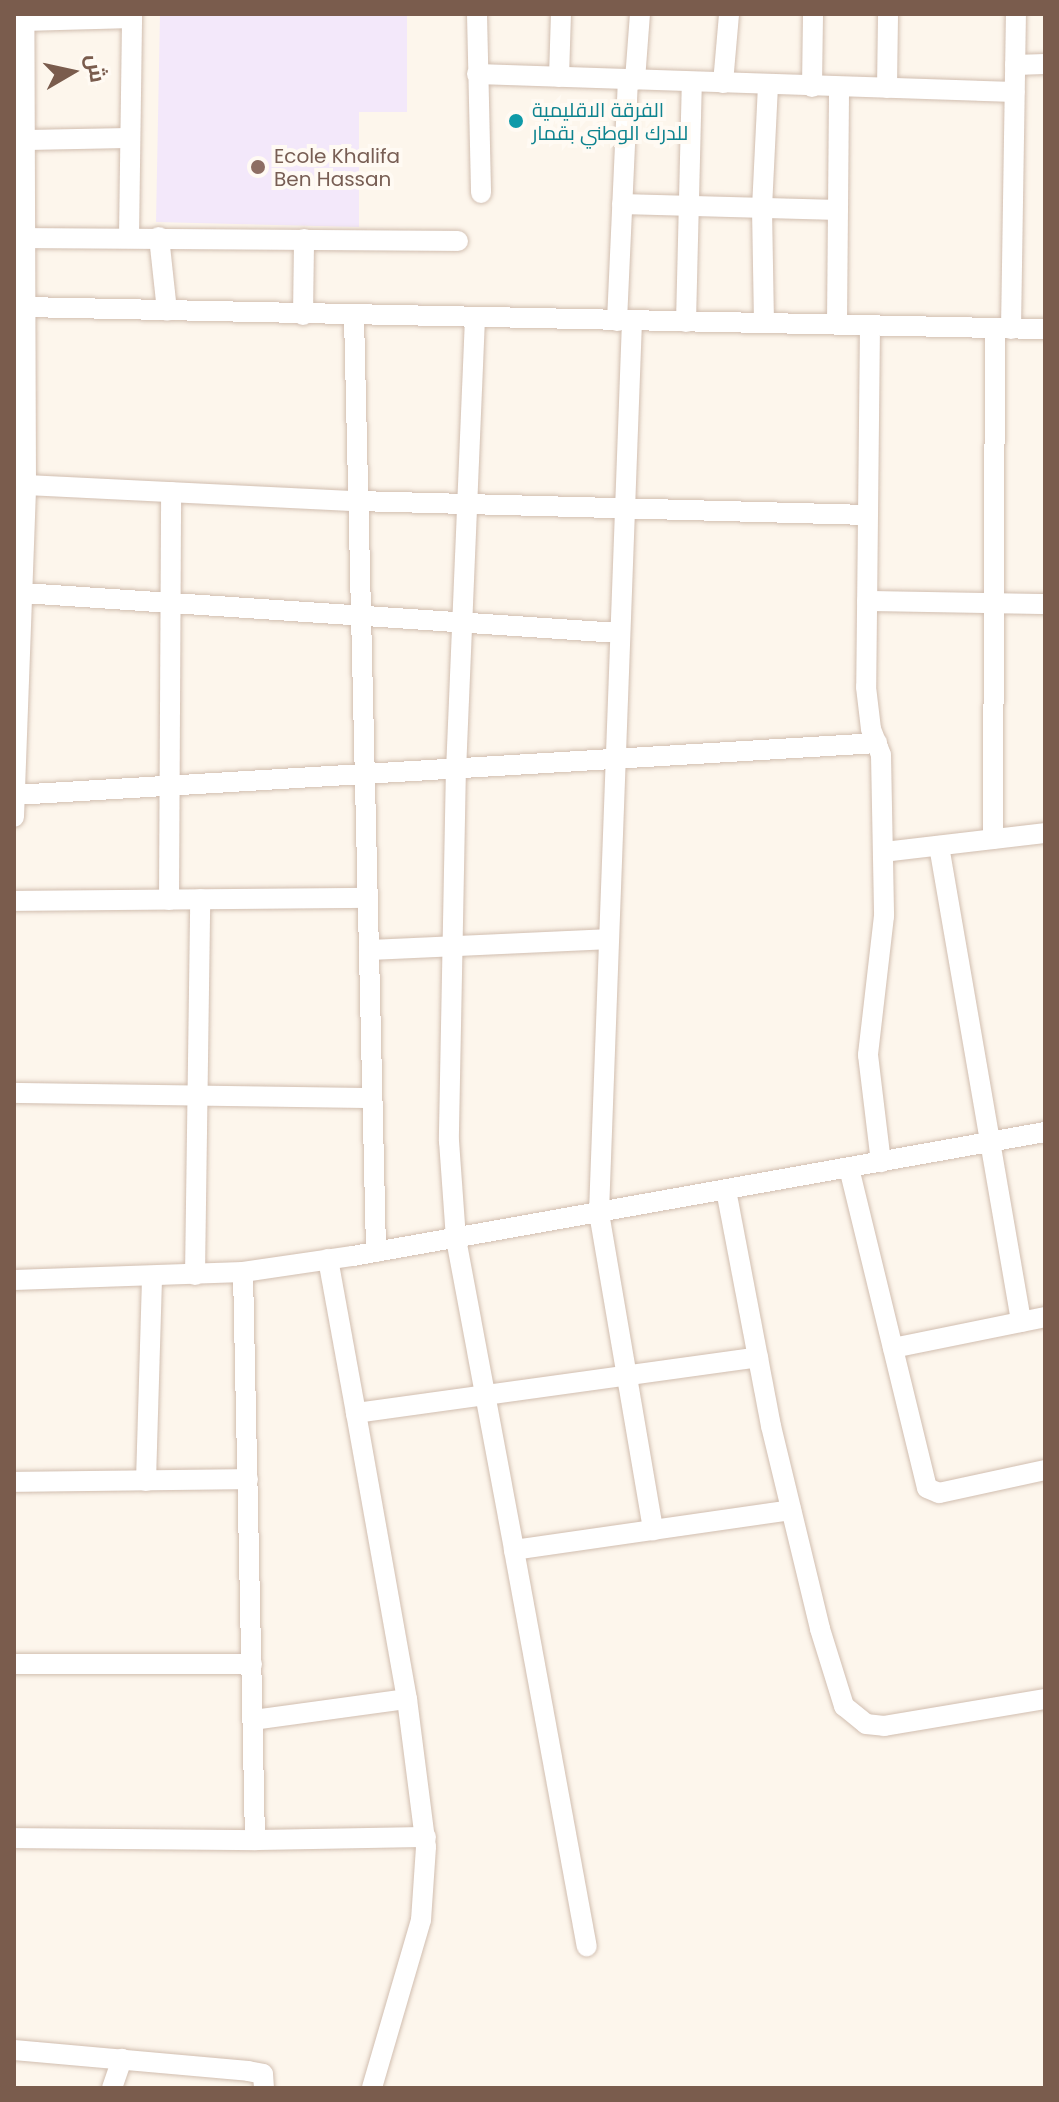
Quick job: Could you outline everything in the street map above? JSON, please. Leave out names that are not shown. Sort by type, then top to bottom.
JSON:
[{"type":"street","points":[[477,14],[481,193]]},
{"type":"street","points":[[559,77],[561,14]]},
{"type":"street","points":[[640,14],[631,80],[622,204],[624,505],[599,1213],[623,1376],[653,1530]]},
{"type":"street","points":[[723,83],[729,14]]},
{"type":"street","points":[[812,87],[813,14]]},
{"type":"street","points":[[887,88],[888,14]]},
{"type":"street","points":[[993,839],[1003,328],[1016,14]]},
{"type":"street","points":[[14,817],[18,627],[23,593],[20,414],[25,307],[20,283],[25,238],[20,161],[25,140],[19,61],[24,17],[132,16],[129,237]]},
{"type":"street","points":[[1015,65],[1045,64]]},
{"type":"street","points":[[477,74],[1015,92]]},
{"type":"street","points":[[686,322],[692,82]]},
{"type":"street","points":[[764,323],[762,208],[768,85]]},
{"type":"street","points":[[837,324],[839,87]]},
{"type":"street","points":[[25,140],[130,138]]},
{"type":"street","points":[[622,204],[838,210]]},
{"type":"street","points":[[159,237],[167,311]]},
{"type":"street","points":[[25,238],[458,241]]},
{"type":"street","points":[[303,315],[304,239]]},
{"type":"street","points":[[25,307],[1045,329]]},
{"type":"street","points":[[354,316],[361,770],[376,1252]]},
{"type":"street","points":[[475,318],[465,501],[452,947],[449,1113],[456,1239],[488,1395],[587,1946]]},
{"type":"street","points":[[870,325],[866,687],[877,743],[884,852],[884,936],[868,1055],[881,1162]]},
{"type":"street","points":[[22,498],[171,492],[357,501],[624,505],[867,515]]},
{"type":"street","points":[[169,900],[173,604],[171,492]]},
{"type":"street","points":[[23,593],[359,618],[619,633]]},
{"type":"street","points":[[867,601],[1045,604]]},
{"type":"street","points":[[15,795],[361,770],[877,743]]},
{"type":"street","points":[[884,852],[1045,833]]},
{"type":"street","points":[[939,846],[993,1142],[1021,1322]]},
{"type":"street","points":[[14,901],[367,898]]},
{"type":"street","points":[[195,1275],[200,899]]},
{"type":"street","points":[[369,950],[607,939]]},
{"type":"street","points":[[14,1093],[372,1098]]},
{"type":"street","points":[[14,1280],[152,1278],[243,1272],[456,1239],[1045,1132]]},
{"type":"street","points":[[849,1168],[919,1462],[931,1493],[1045,1470]]},
{"type":"street","points":[[726,1190],[791,1510],[834,1678],[855,1719],[874,1726],[895,1725],[1045,1699]]},
{"type":"street","points":[[328,1259],[407,1699],[426,1837],[421,1920],[372,2088]]},
{"type":"street","points":[[243,1272],[255,1840]]},
{"type":"street","points":[[146,1481],[152,1278]]},
{"type":"street","points":[[893,1348],[1045,1317]]},
{"type":"street","points":[[356,1413],[758,1357]]},
{"type":"street","points":[[14,1482],[248,1479]]},
{"type":"street","points":[[514,1550],[791,1510]]},
{"type":"street","points":[[14,1664],[252,1664]]},
{"type":"street","points":[[253,1720],[407,1699]]},
{"type":"street","points":[[14,1838],[255,1840],[426,1837]]},
{"type":"street","points":[[14,2050],[258,2072],[263,2074],[264,2088]]},
{"type":"street","points":[[112,2088],[122,2059]]},
{"type":"shaded area","name":"Ecole Khalifa Ben Hassan","points":[[160,14],[407,14],[407,112],[359,112],[359,227],[156,222]]},
{"type":"place","name":"الفرقة الاقليمية للدرك الوطني بقمار","points":[[516,121]]},
{"type":"place","name":"Ecole Khalifa Ben Hassan","points":[[258,167]]}]
